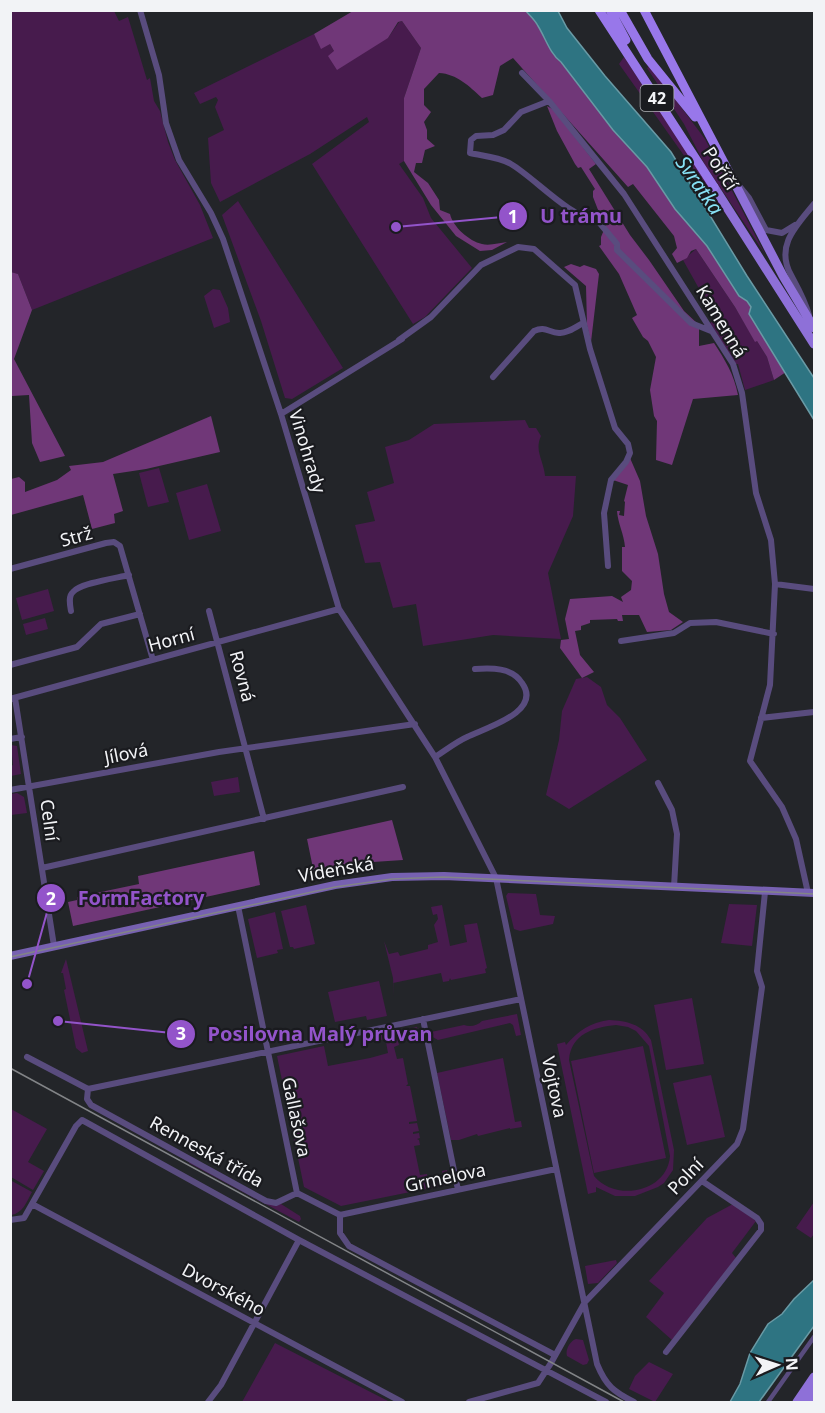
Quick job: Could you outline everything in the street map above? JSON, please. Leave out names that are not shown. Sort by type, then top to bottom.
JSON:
[{"type":"highway","name":"Poříčí","points":[[599,10],[714,187]]},
{"type":"highway","name":"42","points":[[610,10],[653,92]]},
{"type":"highway","name":"42","points":[[620,10],[648,59],[706,130]]},
{"type":"highway","name":"Poříčí","points":[[644,10],[732,178]]},
{"type":"main road","name":"Poříčí","points":[[732,178],[783,276],[812,324]]},
{"type":"main road","name":"Poříčí","points":[[714,187],[814,345]]},
{"type":"main road","name":"Vídeňská","points":[[10,956],[306,891],[392,877],[444,876],[811,893]]},
{"type":"main road","points":[[797,1402],[814,1377]]},
{"type":"main road","points":[[807,1402],[814,1391]]},
{"type":"street","name":"Vinohrady","points":[[140,10],[159,75],[166,123],[179,159],[212,213],[223,239],[281,414],[339,609],[435,757],[496,878]]},
{"type":"street","name":"Kamenná","points":[[522,73],[549,101],[624,194],[733,364],[742,393],[756,493],[771,540],[776,584],[770,685],[750,762],[782,807],[796,839],[811,893]]},
{"type":"street","points":[[549,101],[520,112],[504,130],[494,135],[476,136],[471,140],[470,153],[510,163],[560,201],[589,219],[598,220],[616,244],[617,250],[691,323],[711,331]]},
{"type":"street","name":"Poříčí","points":[[732,178],[749,198],[766,230],[782,233],[800,221]]},
{"type":"street","name":"Poříčí","points":[[812,324],[805,302],[785,262],[785,246],[800,221],[814,204]]},
{"type":"street","points":[[281,414],[431,317],[481,265],[518,247],[534,249],[575,285],[590,349],[615,428],[628,444],[630,453],[626,462],[611,480],[604,513],[608,566]]},
{"type":"street","points":[[493,377],[534,331],[541,328],[563,333],[583,323]]},
{"type":"street","name":"Strž","points":[[10,569],[114,542],[122,550],[153,660]]},
{"type":"street","points":[[71,611],[70,598],[72,592],[79,587],[129,575]]},
{"type":"street","points":[[776,584],[814,589]]},
{"type":"street","name":"Horní","points":[[13,698],[339,609]]},
{"type":"street","name":"Rovná","points":[[209,611],[247,749]]},
{"type":"street","points":[[10,665],[77,647],[101,624],[140,614]]},
{"type":"street","points":[[621,641],[674,633],[690,623],[716,622],[774,634]]},
{"type":"street","points":[[435,757],[465,738],[511,717],[523,706],[526,694],[523,683],[519,679],[499,669],[475,669]]},
{"type":"street","name":"Celní","points":[[13,698],[22,737],[54,946]]},
{"type":"street","points":[[761,718],[814,712]]},
{"type":"street","name":"Jílová","points":[[10,790],[138,766],[415,724]]},
{"type":"street","points":[[10,739],[22,737]]},
{"type":"street","points":[[247,749],[264,819]]},
{"type":"street","points":[[658,783],[672,810],[677,834],[674,887]]},
{"type":"street","points":[[42,868],[404,787]]},
{"type":"street","name":"Vojtova","points":[[496,878],[585,1302]]},
{"type":"street","name":"Polní","points":[[469,1402],[480,1401],[538,1383],[585,1302],[736,1144],[743,1129],[762,987],[757,971],[765,891]]},
{"type":"street","name":"Gallašova","points":[[238,906],[297,1193]]},
{"type":"street","points":[[27,1058],[88,1089],[521,999]]},
{"type":"street","points":[[423,1019],[458,1190]]},
{"type":"street","name":"Renneská třída","points":[[88,1089],[87,1099],[91,1105],[266,1201],[276,1203],[297,1193]]},
{"type":"street","name":"Renneská třída","points":[[32,1204],[76,1126],[82,1120],[300,1240],[606,1402]]},
{"type":"street","name":"Grmelova","points":[[340,1215],[556,1169]]},
{"type":"street","points":[[666,1352],[761,1230],[757,1218],[702,1181]]},
{"type":"street","points":[[297,1193],[340,1215],[340,1233],[349,1246],[555,1355]]},
{"type":"street","points":[[10,1220],[24,1218],[32,1204]]},
{"type":"street","name":"Dvorského","points":[[32,1204],[402,1402]]},
{"type":"street","points":[[208,1402],[221,1385],[300,1240]]},
{"type":"street","points":[[585,1302],[595,1355],[602,1375],[614,1391],[634,1402]]},
{"type":"street","points":[[768,1402],[814,1337]]},
{"type":"shaded area","points":[[10,11],[114,11],[119,21],[128,17],[147,80],[150,78],[154,101],[160,111],[168,142],[175,160],[200,205],[213,238],[32,310],[18,274],[11,272]]},
{"type":"shaded area","points":[[353,11],[526,11],[537,24],[554,55],[613,130],[647,167],[676,209],[707,246],[739,296],[747,301],[751,307],[749,314],[786,372],[774,380],[767,357],[696,249],[691,251],[687,258],[677,263],[672,254],[677,248],[674,236],[633,184],[628,187],[513,58],[500,66],[493,95],[482,98],[457,78],[439,73],[424,89],[424,105],[431,112],[424,122],[427,139],[435,146],[425,150],[422,163],[416,163],[414,172],[428,183],[439,200],[440,210],[450,214],[454,224],[467,237],[485,245],[507,242],[492,250],[480,251],[456,236],[431,205],[404,161],[404,98],[421,48],[402,21],[398,22],[388,38],[337,70],[328,56],[334,51],[330,44],[321,49],[314,34]]},
{"type":"shaded area","points":[[402,21],[421,48],[404,98],[404,161],[399,164],[423,198],[431,218],[472,268],[425,317],[413,324],[312,164],[369,122],[367,117],[310,154],[220,202],[211,183],[208,138],[224,130],[215,107],[218,100],[216,97],[200,104],[194,93],[314,34],[319,43],[330,44],[334,51],[388,38]]},
{"type":"shaded area","points":[[624,57],[761,264],[619,64]]},
{"type":"shaded area","points":[[650,66],[705,139],[765,254],[705,165],[684,124],[647,68]]},
{"type":"shaded area","points":[[547,106],[554,110],[596,164],[589,169],[630,235],[684,311],[699,325],[699,346],[714,343],[734,380],[738,395],[693,399],[672,465],[656,460],[657,421],[654,416],[650,390],[656,357],[632,318],[637,315],[619,274],[599,246],[606,225],[598,218],[600,215],[593,197],[595,189],[581,167],[578,168],[575,164],[557,131]]},
{"type":"shaded area","points":[[238,201],[343,368],[292,399],[285,398],[261,321],[222,215]]},
{"type":"shaded area","points":[[696,249],[767,357],[774,380],[745,390],[738,364],[710,323],[716,319],[683,260]]},
{"type":"shaded area","points":[[571,264],[596,269],[599,274],[591,342],[587,325],[586,286],[564,267]]},
{"type":"shaded area","points":[[11,272],[18,274],[32,310],[14,359],[65,456],[40,462],[32,443],[29,395],[12,396]]},
{"type":"shaded area","points":[[213,289],[220,290],[228,308],[230,322],[214,328],[204,296]]},
{"type":"shaded area","points":[[211,416],[220,452],[113,474],[123,511],[114,514],[115,523],[92,529],[83,495],[11,515],[11,479],[19,477],[25,482],[25,492],[57,480],[71,470],[69,466],[103,462]]},
{"type":"shaded area","points":[[525,420],[529,428],[536,428],[541,436],[539,451],[545,476],[576,476],[573,516],[548,573],[561,639],[493,635],[423,646],[416,604],[393,608],[380,562],[365,563],[355,525],[375,521],[367,492],[394,483],[385,447],[409,440],[434,424]]},
{"type":"shaded area","points":[[630,458],[640,481],[669,612],[683,622],[671,630],[647,632],[639,615],[622,615],[623,621],[617,619],[590,620],[590,623],[581,626],[581,630],[575,631],[580,655],[594,672],[582,678],[560,648],[561,640],[569,639],[565,619],[570,599],[612,596],[623,602],[621,597],[631,590],[632,581],[622,571],[622,547],[625,547],[617,511],[620,511],[619,515],[624,516],[624,501],[628,485],[613,480]]},
{"type":"shaded area","points":[[159,468],[169,502],[148,507],[139,473]]},
{"type":"shaded area","points":[[207,484],[221,531],[189,540],[176,493]]},
{"type":"shaded area","points":[[48,589],[54,611],[22,620],[16,598]]},
{"type":"shaded area","points":[[45,618],[48,629],[26,635],[23,624]]},
{"type":"shaded area","points":[[587,677],[601,687],[607,705],[620,718],[647,760],[569,809],[546,795],[559,740],[562,711],[576,679]]},
{"type":"shaded area","points":[[11,745],[17,746],[21,774],[11,776],[13,765]]},
{"type":"shaded area","points":[[238,777],[240,792],[214,796],[211,782]]},
{"type":"shaded area","points":[[17,793],[24,797],[27,813],[11,815],[11,794]]},
{"type":"shaded area","points":[[392,820],[403,860],[373,862],[314,873],[307,839]]},
{"type":"shaded area","points":[[254,851],[260,885],[73,926],[68,902],[77,900],[77,897],[139,884],[138,876]]},
{"type":"shaded area","points":[[508,893],[536,894],[540,915],[555,916],[553,924],[520,931],[514,929],[506,896]]},
{"type":"shaded area","points":[[729,904],[757,905],[752,946],[721,943]]},
{"type":"shaded area","points":[[306,905],[315,944],[294,949],[290,947],[281,911]]},
{"type":"shaded area","points":[[442,905],[450,946],[467,942],[464,925],[477,923],[487,968],[486,973],[451,980],[450,978],[449,981],[443,982],[441,973],[393,983],[384,941],[389,954],[398,952],[400,956],[428,949],[428,945],[438,942],[434,925],[438,919],[437,914],[433,915],[431,907]]},
{"type":"shaded area","points":[[275,912],[283,949],[277,950],[278,953],[257,958],[248,919]]},
{"type":"shaded area","points":[[66,959],[88,1051],[82,1053],[76,1048],[64,990],[66,989],[63,973],[61,973]]},
{"type":"shaded area","points":[[379,981],[387,1016],[367,1020],[366,1016],[335,1022],[328,992]]},
{"type":"shaded area","points":[[692,998],[704,1064],[666,1070],[654,1005]]},
{"type":"shaded area","points":[[517,1014],[521,1035],[516,1036],[513,1025],[510,1023],[438,1040],[429,1035],[431,1032],[464,1025],[473,1026],[482,1021]]},
{"type":"shaded area","points":[[616,1020],[633,1024],[643,1030],[651,1040],[674,1150],[673,1170],[664,1183],[635,1196],[615,1196],[596,1187],[596,1192],[588,1194],[557,1044],[565,1042],[566,1045],[585,1028],[602,1021]],"holes":[[[608,1026],[628,1027],[636,1031],[649,1046],[670,1156],[667,1169],[660,1178],[639,1190],[626,1191],[603,1184],[594,1176],[569,1060],[574,1044],[585,1033]]]},
{"type":"shaded area","points":[[417,1027],[420,1041],[415,1042],[413,1033],[397,1036],[399,1045],[394,1047],[397,1059],[403,1058],[408,1084],[406,1086],[410,1086],[417,1121],[409,1122],[409,1124],[417,1123],[419,1131],[413,1134],[419,1133],[420,1138],[417,1139],[420,1145],[414,1146],[420,1175],[427,1174],[429,1184],[444,1181],[442,1171],[447,1170],[450,1184],[341,1206],[304,1187],[277,1056],[324,1046],[328,1066],[370,1058],[388,1053],[386,1042],[389,1038],[377,1041],[376,1035]]},
{"type":"shaded area","points":[[643,1046],[666,1158],[594,1173],[571,1061]]},
{"type":"shaded area","points":[[503,1058],[515,1122],[521,1121],[522,1127],[451,1140],[437,1073]]},
{"type":"shaded area","points":[[711,1075],[725,1137],[687,1145],[673,1083]]},
{"type":"shaded area","points":[[11,1109],[47,1129],[28,1162],[44,1171],[33,1190],[11,1177]]},
{"type":"shaded area","points":[[190,1161],[275,1205],[281,1204],[301,1219],[299,1222],[189,1163]]},
{"type":"shaded area","points":[[10,1180],[32,1192],[21,1210],[11,1215]]},
{"type":"shaded area","points":[[814,1202],[814,1234],[811,1238],[796,1228]]},
{"type":"shaded area","points":[[733,1204],[756,1221],[732,1253],[736,1258],[672,1340],[646,1317],[664,1293],[649,1281],[707,1218]]},
{"type":"shaded area","points":[[616,1260],[617,1263],[598,1283],[588,1284],[585,1266]]},
{"type":"shaded area","points":[[576,1339],[583,1340],[589,1360],[587,1364],[583,1365],[567,1356],[568,1346]]},
{"type":"shaded area","points":[[275,1343],[390,1402],[242,1402]]},
{"type":"shaded area","points":[[649,1362],[673,1374],[655,1402],[629,1389],[635,1376]]},
{"type":"water","points":[[526,11],[558,11],[567,28],[605,76],[671,152],[747,276],[814,378],[814,420],[749,314],[751,307],[747,301],[739,296],[707,246],[675,209],[647,167],[613,130],[554,55],[537,24]]},
{"type":"water","points":[[814,1280],[814,1326],[759,1402],[730,1402],[740,1384],[750,1353],[768,1324],[782,1314]]},
{"type":"tram line","points":[[10,957],[335,887],[392,879],[443,877],[814,894]]},
{"type":"tram line","points":[[10,1068],[624,1402]]},
{"type":"place","name":"U trámu","points":[[396,227]]},
{"type":"place","name":"FormFactory","points":[[27,984]]},
{"type":"place","name":"Posilovna Malý průvan","points":[[58,1021]]},
{"type":"water label","name":"Svratka","points":[[700,185]]}]
